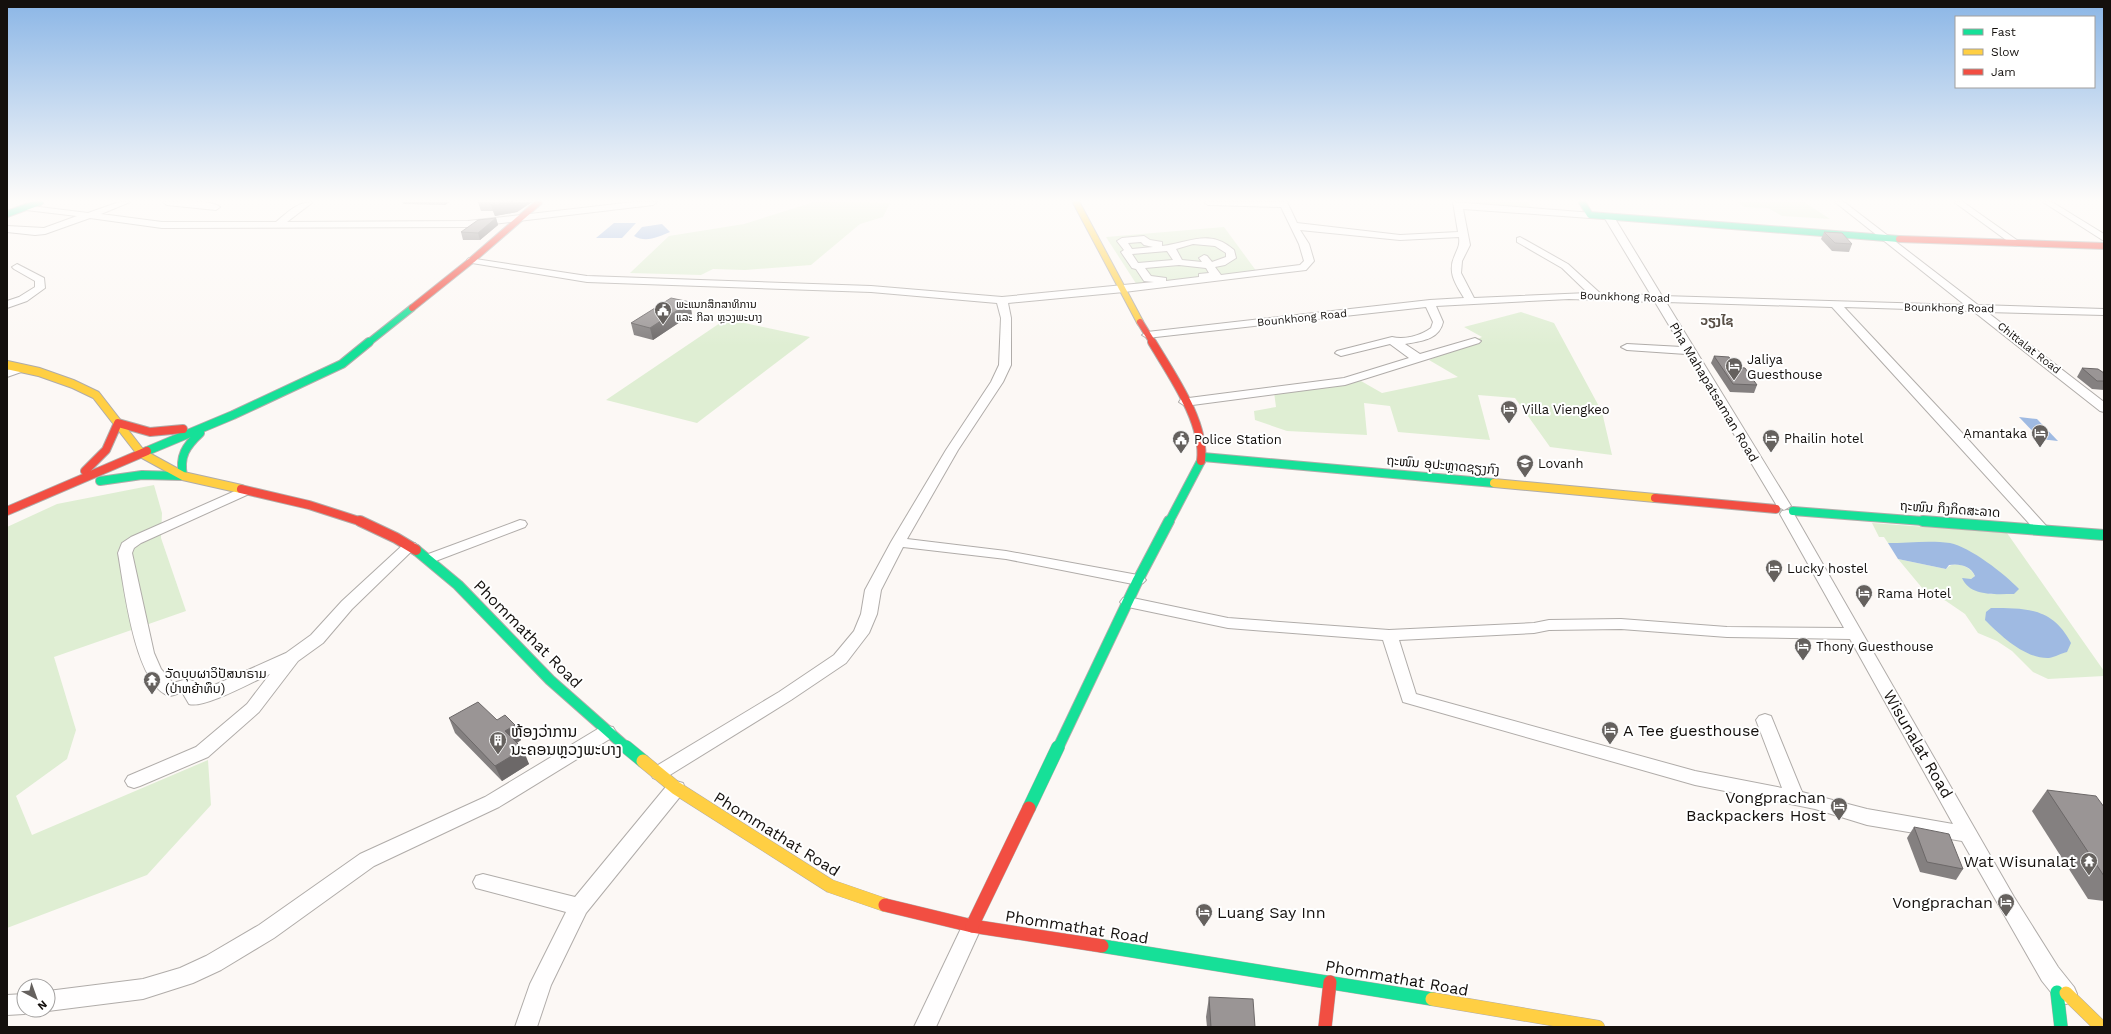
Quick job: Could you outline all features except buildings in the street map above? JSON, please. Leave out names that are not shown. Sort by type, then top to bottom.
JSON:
[{"type":"street","points":[[35,499],[125,475],[156,473],[183,476],[179,462],[183,449],[200,433],[234,415],[342,364],[379,337],[483,250]]},
{"type":"street","points":[[925,1027],[1138,580],[1202,457],[1203,447],[1198,425],[1147,335],[1102,250]]},
{"type":"street","points":[[1127,250],[1135,266],[1139,266],[1148,279],[1153,279],[1154,281],[1216,275],[1200,250]]},
{"type":"street","points":[[1139,266],[1174,256],[1178,250]]},
{"type":"street","points":[[1196,250],[1222,263],[1231,258],[1231,252],[1229,250]]},
{"type":"street","points":[[1108,261],[1130,256],[1174,256],[1194,265],[1204,250]]},
{"type":"street","points":[[472,260],[587,278],[871,289],[1002,300],[1124,289],[1304,268],[1308,261],[1305,250]]},
{"type":"street","points":[[1462,250],[1457,260],[1455,272],[1470,300]]},
{"type":"street","points":[[1538,250],[1565,266],[1597,296]]},
{"type":"street","name":"Pha Mahapatsaman Road","points":[[1629,250],[1688,351],[1785,510]]},
{"type":"street","name":"Chittalat Road","points":[[1903,250],[2104,408]]},
{"type":"street","points":[[7,305],[23,299],[40,288],[40,280],[17,267]]},
{"type":"street","points":[[1163,270],[1169,279]]},
{"type":"street","name":"Bounkhong Road","points":[[1147,335],[1430,303],[1569,296],[2104,312]]},
{"type":"street","points":[[659,773],[784,696],[840,659],[861,633],[869,614],[873,590],[898,542],[952,450],[996,382],[1005,365],[1006,318],[1002,300]]},
{"type":"street","points":[[1397,344],[1398,342],[1427,336],[1436,330],[1438,322],[1430,303]]},
{"type":"street","points":[[1836,305],[1960,438],[2042,529]]},
{"type":"street","points":[[1341,353],[1392,340],[1419,359]]},
{"type":"street","points":[[1186,402],[1345,381],[1475,341]]},
{"type":"street","points":[[1627,346],[1688,351]]},
{"type":"street","points":[[7,365],[39,372],[73,384],[96,395],[141,453]]},
{"type":"street","points":[[7,374],[20,369]]},
{"type":"street","points":[[118,423],[140,432],[165,432],[234,415]]},
{"type":"street","points":[[7,512],[141,453],[234,415]]},
{"type":"street","points":[[35,499],[72,480],[98,463],[112,445],[118,423]]},
{"type":"street","name":"Phommathat Road","points":[[141,453],[183,476],[335,511],[383,531],[410,546],[439,566],[521,652],[607,732],[676,788],[830,886],[885,905],[972,926],[1330,982],[1598,1027]]},
{"type":"street","name":"ຖະໜົນ ອຸປະຫຼາດຊຽງກົງ","points":[[1202,457],[1785,510]]},
{"type":"street","points":[[244,491],[162,527],[127,546],[127,563],[146,653],[154,672],[170,690],[187,685],[196,700],[292,657],[317,639],[347,605],[410,546]]},
{"type":"street","name":"ຖະໜົນ ກິງກິດສະລາດ","points":[[1785,510],[2104,535]]},
{"type":"street","name":"Wisunalat Road","points":[[1785,510],[2007,902],[2058,986],[2092,1027]]},
{"type":"street","points":[[428,559],[520,524]]},
{"type":"street","points":[[898,542],[1006,555],[1138,580]]},
{"type":"street","points":[[1128,602],[1228,623],[1389,635],[1534,628],[1549,625],[1621,624],[1727,632],[1856,634]]},
{"type":"street","points":[[1389,635],[1409,698],[1695,778],[1795,798],[1867,817],[1970,835]]},
{"type":"street","points":[[134,782],[202,752],[253,708],[292,657]]},
{"type":"street","points":[[1765,720],[1795,798]]},
{"type":"street","points":[[56,1000],[129,992],[182,978],[210,966],[250,943],[367,860],[492,802],[607,732]]},
{"type":"street","points":[[526,1027],[541,984],[579,907],[676,788]]},
{"type":"street","points":[[483,882],[579,907]]},
{"type":"street","points":[[1325,1027],[1330,982]]},
{"type":"street","points":[[2058,986],[2062,1027]]},
{"type":"street","points":[[2058,986],[2101,1027]]},
{"type":"street","name":"Wisunalat Road","points":[[2058,986],[2071,1027]]},
{"type":"green space","points":[[654,250],[829,250],[811,265],[745,270],[713,269],[701,275],[630,273]]},
{"type":"green space","points":[[1115,250],[1241,250],[1257,272],[1137,285]]},
{"type":"green space","points":[[1521,312],[1554,323],[1602,412],[1612,455],[1550,447],[1515,398],[1478,395],[1490,440],[1398,432],[1390,406],[1364,403],[1367,435],[1287,431],[1255,420],[1254,411],[1276,407],[1274,392],[1361,381],[1382,393],[1458,377],[1429,360],[1482,337],[1464,327]]},
{"type":"green space","points":[[726,319],[810,337],[697,423],[606,400]]},
{"type":"green space","points":[[154,485],[162,513],[161,538],[186,611],[54,657],[76,730],[67,759],[16,796],[32,835],[208,760],[211,805],[147,875],[7,928],[7,527],[57,504]]},
{"type":"green space","points":[[1872,523],[2007,533],[2104,671],[2104,676],[2048,679],[2033,672],[2012,651],[1997,641],[1978,633],[1965,614],[1946,601],[1923,589],[1898,559],[1946,569],[1953,564],[1962,565],[1973,572],[1975,576],[1971,579],[1989,594],[2014,594],[1948,543],[1888,543],[1884,537],[1879,537]]},
{"type":"water","points":[[2019,417],[2037,419],[2058,441],[2040,439]]},
{"type":"water","points":[[1888,543],[1950,543],[1977,555],[2005,576],[2019,589],[2014,594],[1992,594],[1971,589],[1962,578],[1971,579],[1975,576],[1968,568],[1953,564],[1949,565],[1946,569],[1898,559]]},
{"type":"water","points":[[1991,608],[2027,610],[2038,612],[2047,617],[2064,631],[2071,643],[2067,652],[2049,658],[2031,655],[2022,650],[2006,639],[1985,620],[1986,612]]},
{"type":"traffic: fast","points":[[147,451],[233,415],[342,364],[412,308]]},
{"type":"traffic: fast","points":[[100,481],[142,475],[183,476],[181,468],[183,452],[200,433]]},
{"type":"traffic: fast","points":[[1203,457],[1494,483]]},
{"type":"traffic: fast","points":[[1029,808],[1138,580],[1201,461]]},
{"type":"traffic: fast","points":[[1793,511],[2104,535]]},
{"type":"traffic: fast","points":[[416,550],[458,585],[521,652],[550,680],[596,722],[643,761]]},
{"type":"traffic: fast","points":[[1102,946],[1432,999]]},
{"type":"traffic: fast","points":[[2057,992],[2061,1027]]},
{"type":"traffic: slow","points":[[1102,250],[1140,322]]},
{"type":"traffic: slow","points":[[7,365],[39,372],[73,384],[96,395],[141,453],[183,476],[241,489]]},
{"type":"traffic: slow","points":[[1494,483],[1655,498]]},
{"type":"traffic: slow","points":[[643,761],[676,788],[830,886],[885,905]]},
{"type":"traffic: slow","points":[[2066,993],[2101,1027]]},
{"type":"traffic: slow","points":[[1432,999],[1598,1027]]},
{"type":"traffic: jam","points":[[412,308],[483,250]]},
{"type":"traffic: jam","points":[[1140,322],[1169,370],[1191,413],[1199,432],[1203,449],[1201,461]]},
{"type":"traffic: jam","points":[[85,471],[102,456],[113,438],[118,423],[150,432],[183,429]]},
{"type":"traffic: jam","points":[[7,511],[147,451]]},
{"type":"traffic: jam","points":[[241,489],[332,511],[375,527],[416,550]]},
{"type":"traffic: jam","points":[[1655,498],[1776,509]]},
{"type":"traffic: jam","points":[[972,926],[1029,808]]},
{"type":"traffic: jam","points":[[885,905],[972,926],[1102,946]]},
{"type":"traffic: jam","points":[[1325,1027],[1330,982]]},
{"type":"place","name":"ພະແນກສຶກສາທິການ ແລະ ກິລາ ຫຼວງພະບາງ","points":[[663,325]]},
{"type":"place","name":"Jaliya Guesthouse","points":[[1734,381]]},
{"type":"place","name":"Villa Viengkeo","points":[[1509,424]]},
{"type":"place","name":"Amantaka","points":[[2040,448]]},
{"type":"place","name":"Phailin hotel","points":[[1771,453]]},
{"type":"place","name":"Police Station","points":[[1181,454]]},
{"type":"place","name":"Lovanh","points":[[1525,478]]},
{"type":"place","name":"Lucky hostel","points":[[1774,583]]},
{"type":"place","name":"Rama Hotel","points":[[1864,608]]},
{"type":"place","name":"Thony Guesthouse","points":[[1803,661]]},
{"type":"place","name":"ວັດບຸບຜາວິປັສນາຣາມ (ປ່າຫຍ້າທຶບ)","points":[[152,695]]},
{"type":"place","name":"A Tee guesthouse","points":[[1610,745]]},
{"type":"place","name":"ຫ້ອງວ່າການ ນະຄອນຫຼວງພະບາງ","points":[[498,755]]},
{"type":"place","name":"Vongprachan Backpackers Host","points":[[1839,821]]},
{"type":"place","name":"Wat Wisunalat","points":[[2089,876]]},
{"type":"place","name":"Vongprachan","points":[[2006,917]]},
{"type":"place","name":"Luang Say Inn","points":[[1204,927]]},
{"type":"district","name":"ວຽງໄຊ","points":[[1717,320]]}]
